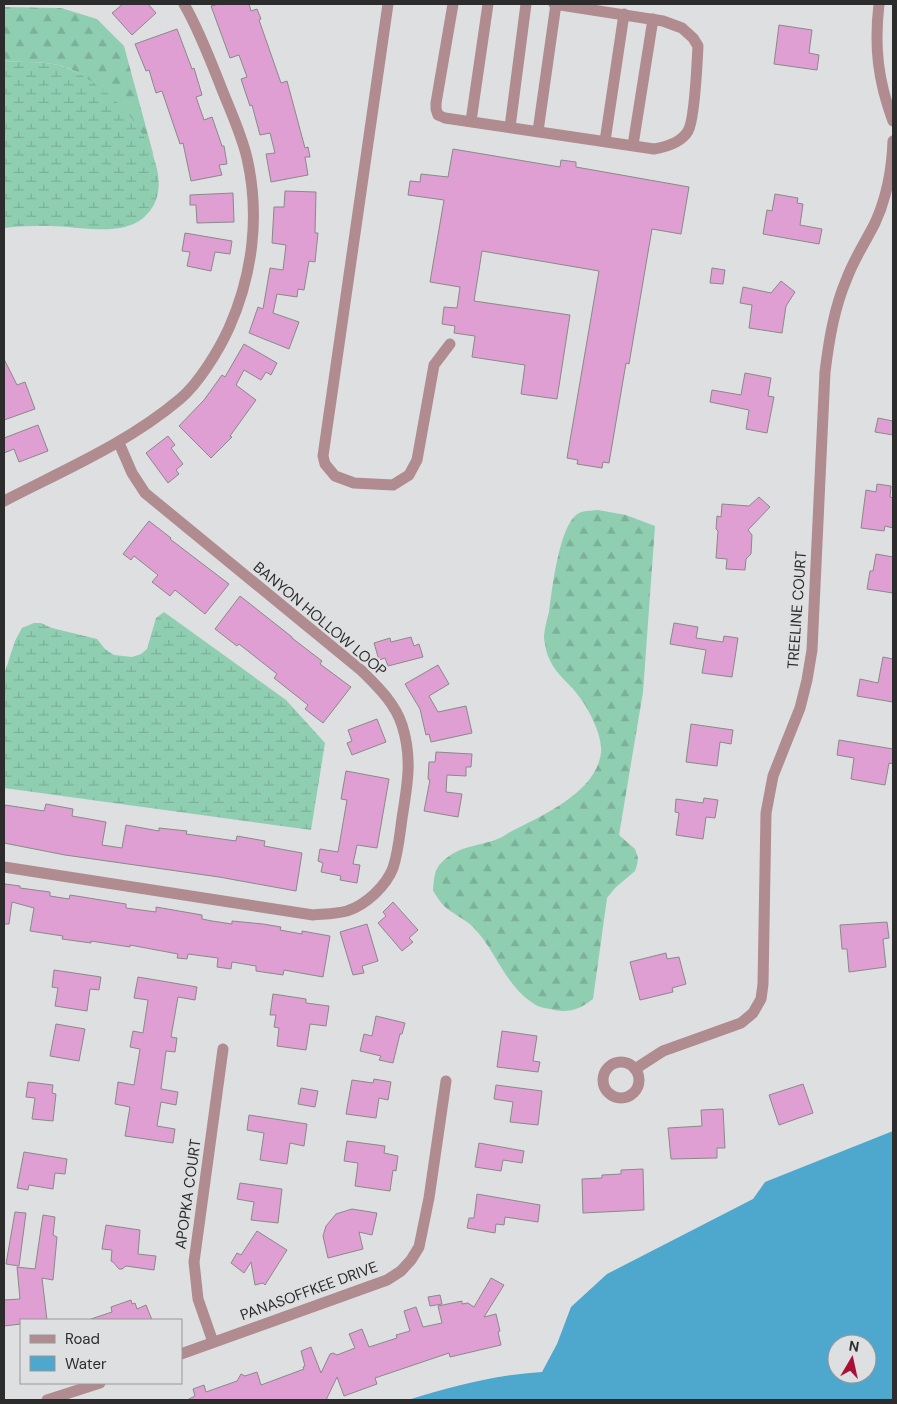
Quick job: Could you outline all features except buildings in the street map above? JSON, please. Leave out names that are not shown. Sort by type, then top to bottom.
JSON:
[{"type":"street","points":[[4,501],[119,443],[181,398],[222,345],[239,307],[251,254],[254,225],[254,207],[246,157],[236,124],[202,40],[184,4]]},
{"type":"street","points":[[388,4],[323,456],[325,464],[335,476],[354,483],[393,485],[409,474],[417,460],[434,365],[450,344]]},
{"type":"street","points":[[453,4],[436,109],[438,114],[445,118],[510,127],[542,132],[654,148],[668,146],[681,139],[688,131],[692,119],[698,46],[693,38],[682,28],[674,24],[589,5],[555,4],[542,132]]},
{"type":"street","points":[[471,122],[488,4]]},
{"type":"street","points":[[510,127],[526,4]]},
{"type":"street","points":[[879,4],[876,44],[877,62],[884,97],[893,121]]},
{"type":"street","points":[[604,141],[624,14]]},
{"type":"street","points":[[633,145],[653,19]]},
{"type":"street","name":"TREELINE COURT","points":[[635,1069],[663,1051],[740,1022],[753,1013],[761,999],[768,800],[773,776],[800,708],[812,650],[828,345],[833,319],[844,284],[876,221],[887,190],[893,158],[893,141]]},
{"type":"street","name":"BANYON HOLLOW LOOP","points":[[4,867],[313,915],[347,911],[361,904],[380,888],[392,869],[395,860],[409,761],[402,724],[386,695],[362,671],[145,493],[132,472],[119,443]]},
{"type":"street","name":"APOPKA COURT","points":[[213,1342],[198,1299],[194,1262],[224,1049]]},
{"type":"street","name":"PANASOFFKEE DRIVE","points":[[182,1354],[387,1280],[411,1260],[419,1247],[429,1198],[446,1081]]},
{"type":"street","points":[[47,1400],[97,1384]]},
{"type":"green space","points":[[4,7],[61,8],[97,19],[124,46],[154,157],[142,135],[122,108],[80,74],[69,68],[50,63],[4,61]]},
{"type":"green space","points":[[4,61],[49,63],[71,70],[95,84],[123,108],[141,132],[149,147],[159,178],[158,193],[153,207],[142,219],[122,228],[110,229],[49,226],[4,228]]},
{"type":"green space","points":[[598,510],[626,515],[655,526],[643,692],[619,835],[635,849],[638,858],[635,871],[615,888],[607,898],[593,999],[575,1009],[560,1011],[538,1006],[523,996],[482,937],[467,922],[444,906],[433,890],[437,868],[449,856],[463,849],[500,838],[551,811],[578,791],[589,780],[597,767],[601,745],[593,719],[578,695],[553,666],[547,654],[544,638],[557,560],[565,533],[570,522],[578,513]]},
{"type":"green space","points":[[164,612],[286,700],[325,743],[311,830],[4,788],[4,675],[15,641],[22,628],[34,623],[41,623],[52,628],[97,639],[105,649],[114,655],[132,657],[141,654],[147,649],[156,618]]},
{"type":"water","points":[[893,1131],[893,1400],[408,1400],[474,1382],[542,1372],[557,1344],[571,1307],[607,1274],[753,1199],[765,1182]]}]
